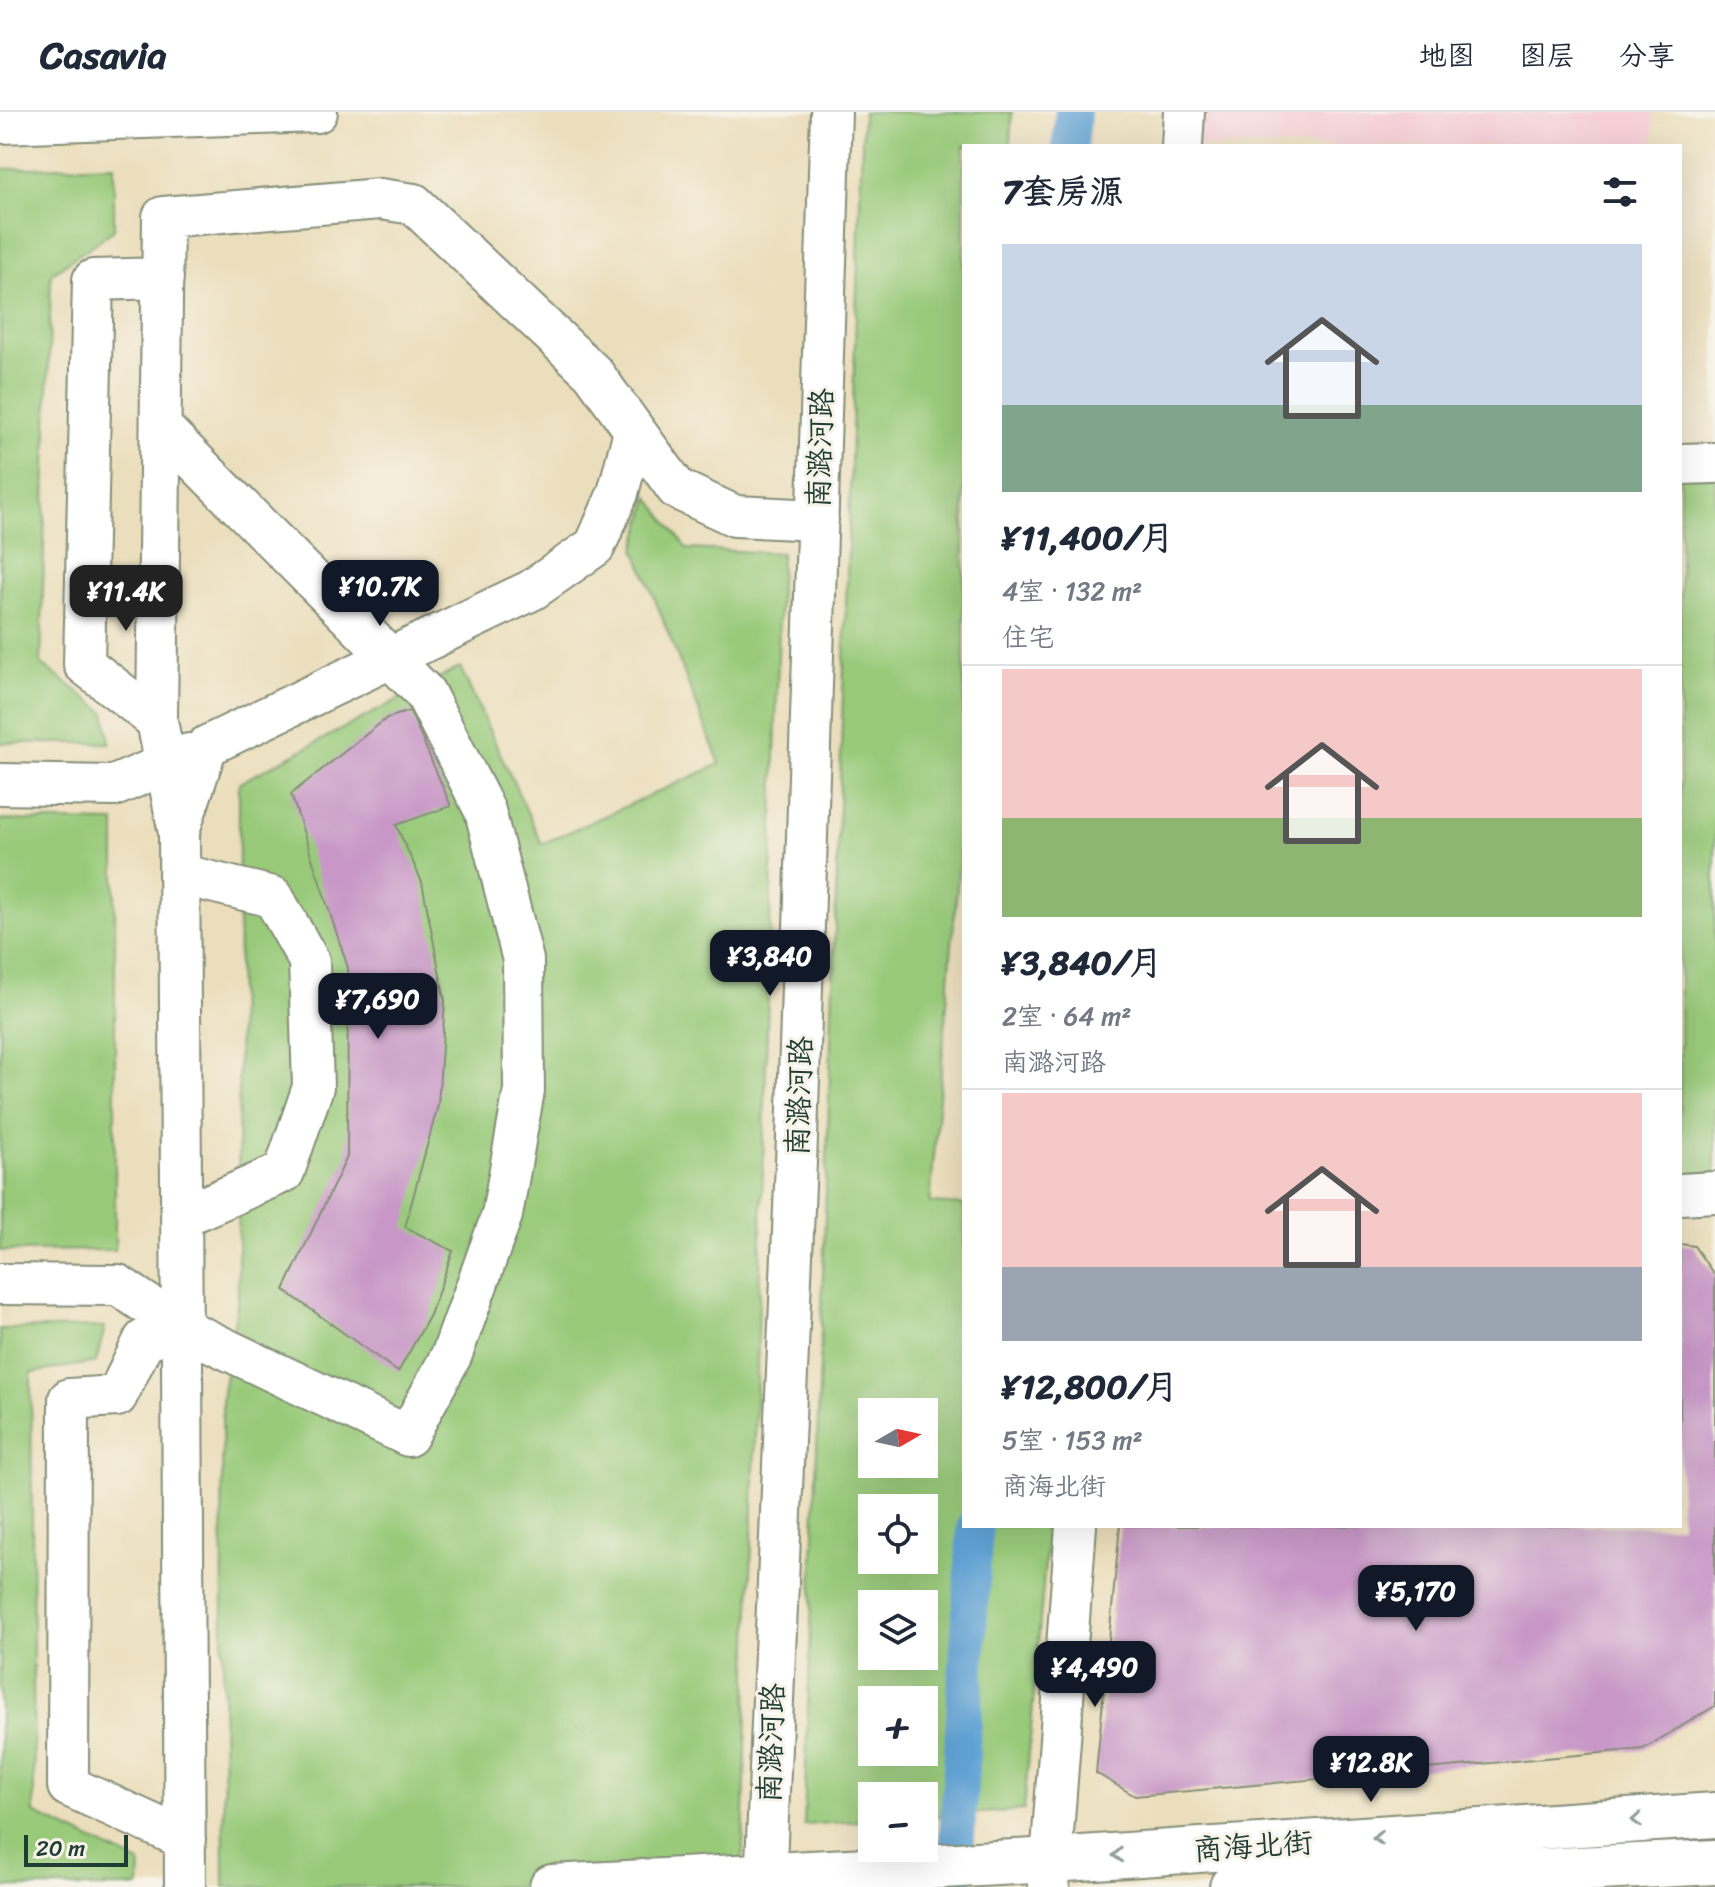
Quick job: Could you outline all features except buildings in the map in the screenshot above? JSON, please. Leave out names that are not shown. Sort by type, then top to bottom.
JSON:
[{"type":"main road","name":"商海北街","points":[[552,1887],[765,1880],[880,1867],[1044,1869],[1715,1815]]},
{"type":"main road","points":[[1232,1887],[1715,1862]]},
{"type":"street","points":[[0,123],[317,112]]},
{"type":"street","name":"南潞河路","points":[[765,1880],[797,1138],[831,112]]},
{"type":"street","points":[[1182,144],[1184,112]]},
{"type":"street","points":[[185,1887],[179,833],[157,721],[163,217],[380,199],[414,204],[593,373],[677,489],[735,516],[818,520]]},
{"type":"street","points":[[157,721],[84,664],[93,280],[163,278]]},
{"type":"street","points":[[0,1284],[118,1285],[182,1328],[408,1436],[452,1354],[502,1215],[524,1090],[523,960],[485,811],[425,693],[161,427]]},
{"type":"street","points":[[0,784],[114,786],[207,746],[532,590],[595,546],[618,493],[634,431]]},
{"type":"street","points":[[1682,464],[1715,463]]},
{"type":"street","points":[[179,833],[207,746]]},
{"type":"street","points":[[179,874],[273,897],[309,961],[313,1087],[284,1172],[181,1217]]},
{"type":"street","points":[[1682,1194],[1715,1192]]},
{"type":"street","points":[[182,1328],[144,1340],[117,1396],[69,1399],[68,1786],[185,1839]]},
{"type":"street","points":[[1044,1869],[1076,1528]]},
{"type":"shaded area","points":[[1189,112],[1653,112],[1654,144],[1187,144]]},
{"type":"green space","points":[[863,112],[1012,112],[1010,144],[962,144],[962,827],[930,1203],[962,1205],[962,1528],[1048,1528],[1024,1810],[938,1816],[938,1782],[858,1782],[858,1821],[804,1825]]},
{"type":"green space","points":[[114,165],[114,230],[51,274],[41,664],[105,712],[110,743],[0,743],[0,169]]},
{"type":"green space","points":[[1715,453],[1715,1180],[1682,1182],[1682,454]]},
{"type":"green space","points":[[649,497],[687,549],[781,553],[742,1882],[651,1887],[224,1887],[222,1399],[238,1299],[239,783],[460,667],[542,844],[720,764],[635,549]]},
{"type":"green space","points":[[0,820],[115,822],[115,1250],[0,1251]]},
{"type":"green space","points":[[105,1327],[96,1362],[31,1373],[34,1813],[140,1863],[139,1887],[0,1887],[0,1329]]},
{"type":"waterway","points":[[1070,144],[1073,112]]},
{"type":"waterway","points":[[954,1887],[975,1528]]}]
